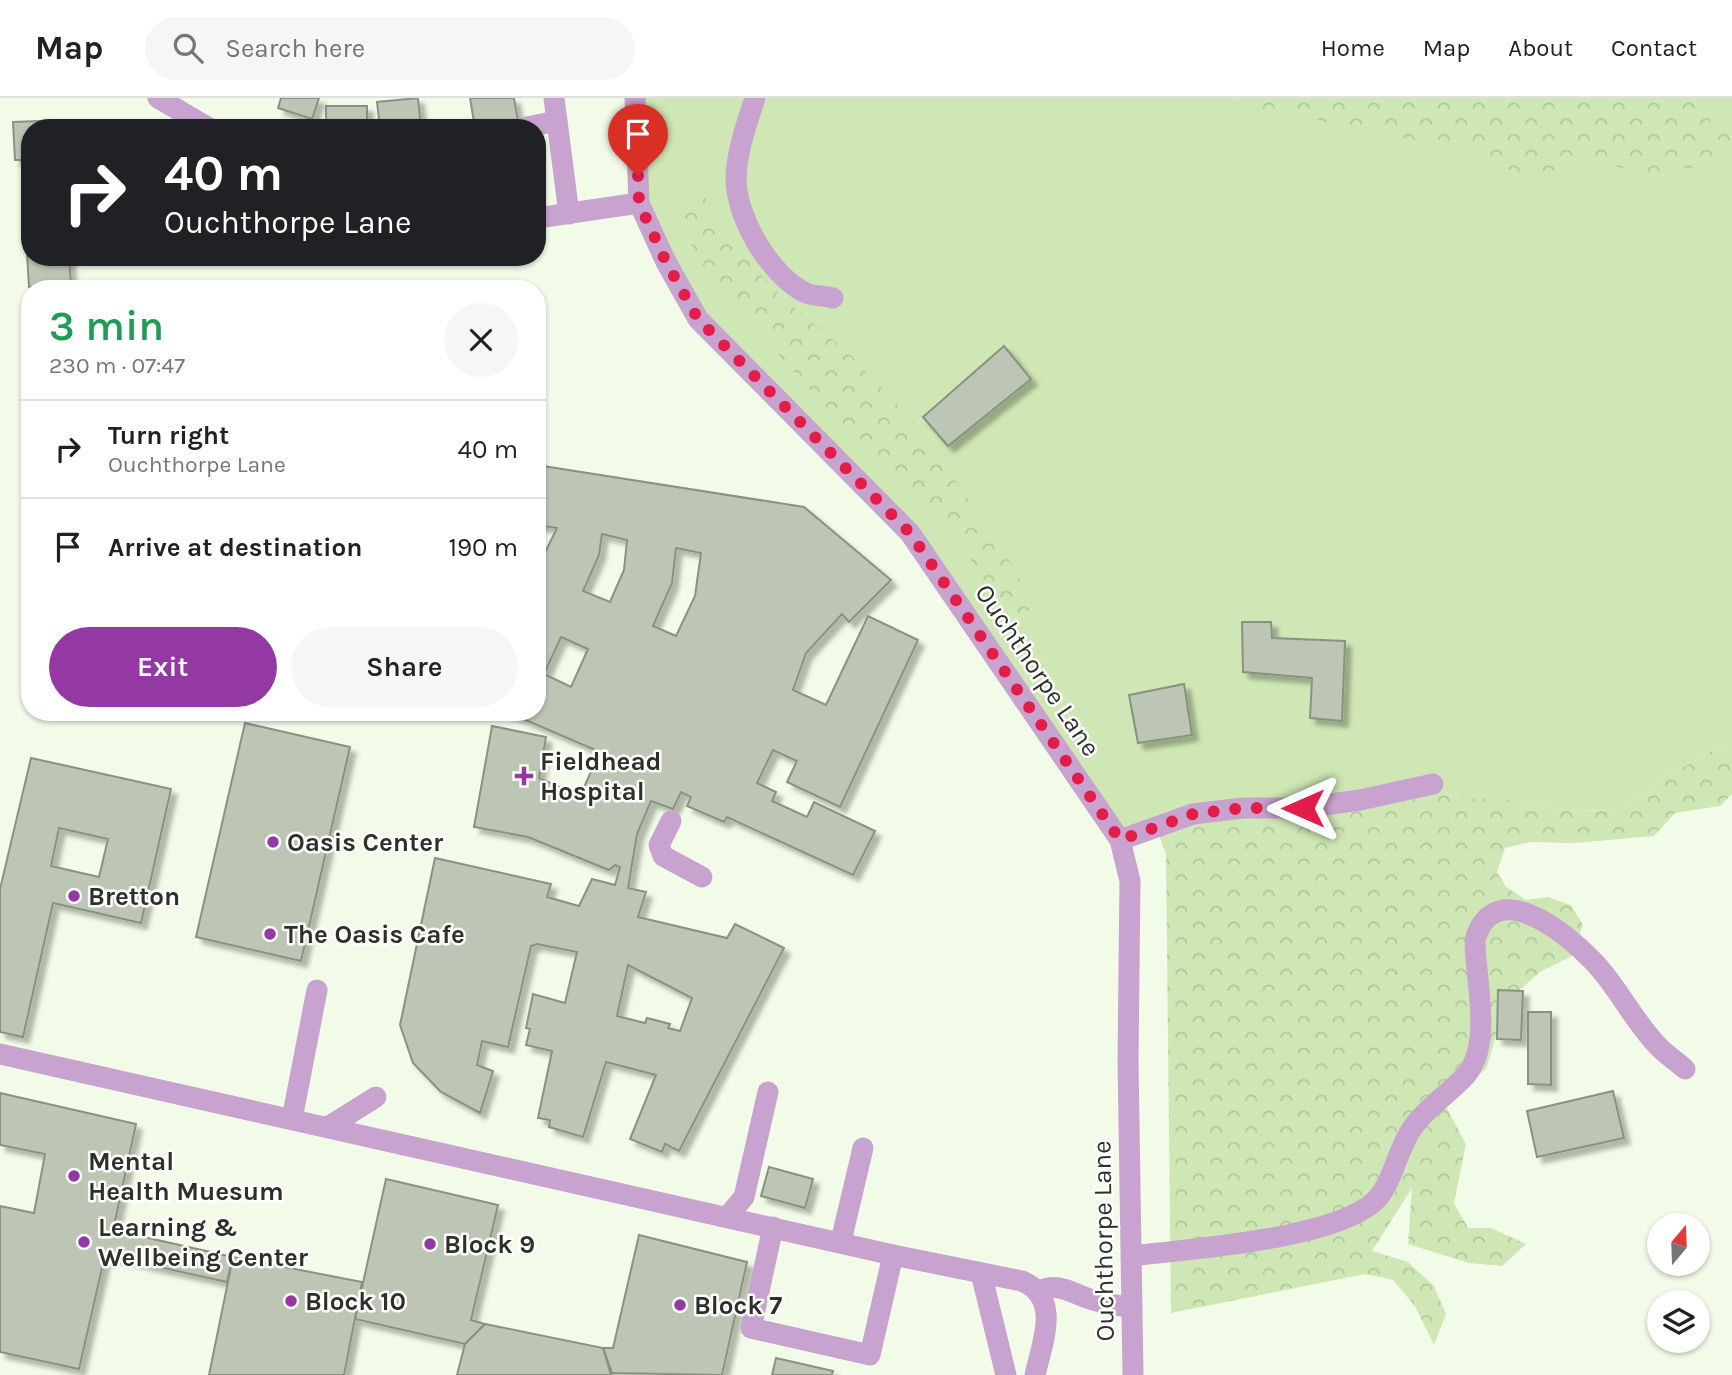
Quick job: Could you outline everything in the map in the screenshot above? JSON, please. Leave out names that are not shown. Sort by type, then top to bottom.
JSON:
[{"type":"street","points":[[158,98],[194,119]]},
{"type":"street","points":[[554,98],[569,214]]},
{"type":"street","name":"Ouchthorpe Lane","points":[[635,98],[639,203],[666,262],[698,319],[910,533],[1120,840],[1130,881],[1133,1375]]},
{"type":"street","points":[[755,98],[736,178],[742,212],[755,243],[782,274],[806,293],[833,298]]},
{"type":"street","points":[[546,123],[557,121]]},
{"type":"street","points":[[546,217],[639,203]]},
{"type":"street","points":[[1120,840],[1193,814],[1243,808],[1303,808],[1433,784]]},
{"type":"street","points":[[670,821],[659,845],[663,856],[702,877]]},
{"type":"street","points":[[1132,1256],[1248,1242],[1294,1233],[1344,1219],[1367,1209],[1382,1193],[1400,1146],[1415,1124],[1467,1074],[1479,1055],[1481,1028],[1475,940],[1479,928],[1490,913],[1506,909],[1525,910],[1569,940],[1592,960],[1657,1045],[1685,1069]]},
{"type":"street","points":[[292,1119],[317,990]]},
{"type":"street","points":[[0,1054],[841,1241],[893,1255],[1022,1281],[1039,1291],[1048,1313],[1035,1375]]},
{"type":"street","points":[[727,1217],[744,1197],[768,1091]]},
{"type":"street","points":[[328,1127],[376,1097]]},
{"type":"street","points":[[841,1241],[863,1148]]},
{"type":"street","points":[[774,1227],[751,1328],[870,1355],[893,1255]]},
{"type":"street","points":[[981,1273],[1006,1375]]},
{"type":"street","points":[[1039,1291],[1048,1286],[1075,1291],[1089,1300],[1132,1308]]},
{"type":"green space","points":[[635,98],[1732,98],[1732,740],[1664,778],[1618,811],[1565,810],[1506,799],[1459,799],[1433,784],[1120,840],[910,533],[698,319],[639,203]]},
{"type":"green space","points":[[1210,98],[1707,98],[1711,125],[1732,130],[1732,166],[1720,164],[1650,173],[1595,163],[1523,176],[1476,153]]},
{"type":"green space","points":[[702,193],[751,264],[776,291],[855,359],[913,422],[994,535],[1034,604],[1014,627],[959,542],[918,495],[829,410],[699,261],[679,217]]},
{"type":"green space","points":[[1732,740],[1732,794],[1720,806],[1675,813],[1654,836],[1574,843],[1530,842],[1505,848],[1497,872],[1506,887],[1526,900],[1548,897],[1571,905],[1583,925],[1572,956],[1540,972],[1517,992],[1504,1010],[1486,1069],[1443,1101],[1466,1144],[1454,1203],[1468,1228],[1491,1228],[1526,1244],[1502,1266],[1469,1263],[1408,1244],[1412,1188],[1372,1251],[1408,1262],[1434,1286],[1446,1314],[1434,1345],[1415,1306],[1393,1280],[1365,1274],[1171,1313],[1166,855],[1157,829],[1433,784],[1459,799],[1506,799],[1565,810],[1618,811],[1664,778]]},
{"type":"building","points":[[281,98],[319,98],[312,119],[278,108]]},
{"type":"building","points":[[418,98],[420,119],[379,119],[377,102]]},
{"type":"building","points":[[470,98],[514,98],[518,119],[474,119]]},
{"type":"building","points":[[326,106],[367,106],[367,119],[326,119]]},
{"type":"building","points":[[13,122],[21,122],[21,160],[15,160]]},
{"type":"building","points":[[28,266],[70,266],[71,280],[29,280]]},
{"type":"building","points":[[1004,346],[1031,379],[948,446],[923,417]]},
{"type":"building","points":[[546,466],[804,507],[891,580],[849,622],[842,614],[806,653],[793,690],[826,705],[868,616],[918,640],[840,807],[787,782],[797,761],[773,750],[757,783],[776,792],[772,801],[807,817],[814,802],[875,831],[853,875],[727,817],[724,822],[687,806],[691,797],[681,792],[673,809],[651,801],[637,834],[628,888],[646,892],[638,917],[727,938],[735,924],[784,948],[679,1151],[665,1144],[662,1152],[630,1139],[656,1075],[606,1062],[583,1137],[549,1127],[550,1120],[538,1118],[552,1051],[526,1045],[530,1029],[526,1028],[533,994],[565,1003],[577,952],[537,944],[531,946],[508,1047],[482,1041],[477,1065],[493,1071],[480,1113],[441,1092],[413,1063],[400,1025],[435,858],[551,884],[547,897],[579,906],[592,879],[615,885],[620,867],[615,865],[609,870],[528,837],[474,827],[492,726],[546,737],[539,778],[580,796],[600,752],[528,721],[546,721],[546,675],[571,687],[588,649],[561,637],[546,670],[546,551],[557,528],[546,526]],"holes":[[[602,534],[627,540],[624,570],[610,602],[583,591],[599,555]],[[676,548],[701,553],[695,596],[676,636],[653,626],[672,583]],[[628,965],[692,998],[680,1031],[668,1028],[670,1024],[647,1018],[645,1023],[617,1016]]]},
{"type":"building","points":[[1242,622],[1271,622],[1272,638],[1345,641],[1342,721],[1310,718],[1312,678],[1243,672]]},
{"type":"building","points":[[1184,684],[1192,735],[1138,743],[1129,695]]},
{"type":"building","name":"Oasis Center","points":[[245,723],[350,747],[301,961],[196,937]]},
{"type":"building","name":"Bretton","points":[[31,758],[171,789],[141,923],[53,903],[23,1037],[0,1032],[0,889]],"holes":[[[59,828],[108,839],[99,877],[51,866]]]},
{"type":"building","points":[[1498,990],[1523,991],[1521,1040],[1497,1039]]},
{"type":"building","points":[[1528,1012],[1551,1012],[1551,1085],[1528,1084]]},
{"type":"building","points":[[1613,1091],[1624,1138],[1537,1157],[1527,1111]]},
{"type":"building","name":"Learning & Wellbeing Center","points":[[0,1093],[136,1124],[113,1230],[233,1257],[227,1282],[105,1255],[79,1369],[0,1352],[0,1206],[34,1213],[45,1154],[0,1145]]},
{"type":"building","points":[[769,1167],[813,1179],[805,1208],[761,1196]]},
{"type":"building","name":"Block 9","points":[[386,1179],[498,1205],[471,1320],[485,1324],[465,1344],[355,1319]]},
{"type":"building","name":"Block 7","points":[[639,1235],[747,1262],[722,1375],[612,1373],[603,1348],[613,1348]]},
{"type":"building","name":"Block 10","points":[[233,1257],[362,1282],[344,1375],[209,1375]]},
{"type":"building","points":[[485,1324],[603,1348],[611,1375],[457,1375],[465,1344]]},
{"type":"building","points":[[776,1358],[833,1371],[832,1375],[772,1375]]},
{"type":"place","name":"Fieldhead Hospital","points":[[524,776]]},
{"type":"place","name":"Oasis Center","points":[[273,842]]},
{"type":"place","name":"Bretton","points":[[74,896]]},
{"type":"place","name":"The Oasis Cafe","points":[[270,934]]},
{"type":"place","name":"Mental Health Muesum","points":[[74,1176]]},
{"type":"place","name":"Learning & Wellbeing Center","points":[[84,1242]]},
{"type":"place","name":"Block 9","points":[[430,1244]]},
{"type":"place","name":"Block 10","points":[[291,1301]]},
{"type":"place","name":"Block 7","points":[[680,1305]]},
{"type":"route","points":[[638,176],[639,203],[666,262],[698,319],[910,533],[1120,840],[1193,814],[1243,808],[1303,808]]}]
